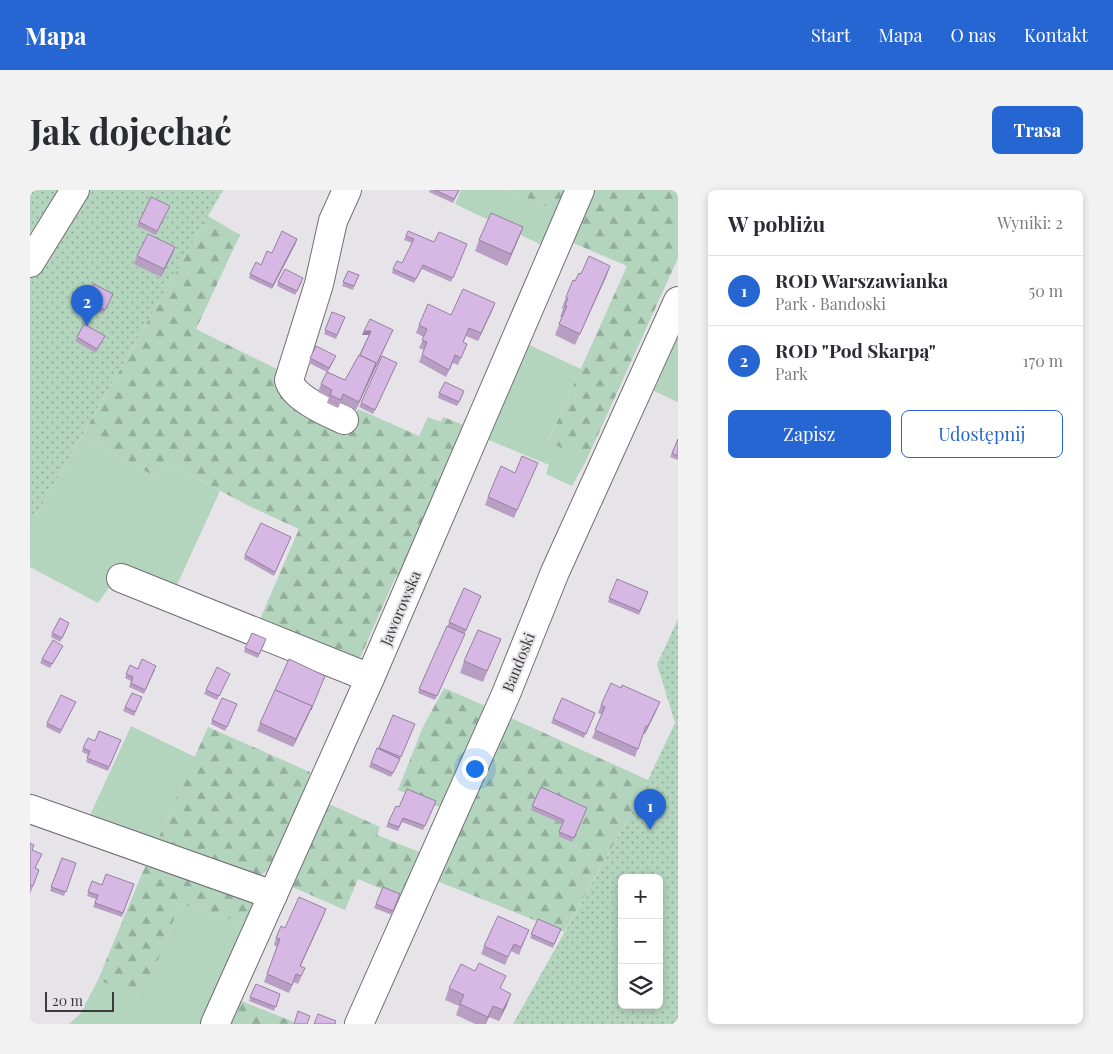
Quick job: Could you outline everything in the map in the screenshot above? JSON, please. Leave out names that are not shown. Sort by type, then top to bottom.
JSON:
[{"type":"street","points":[[30,263],[75,190]]},
{"type":"street","points":[[344,420],[312,404],[293,389],[289,380],[319,284],[333,221],[348,190]]},
{"type":"street","name":"Jaworowska","points":[[215,1024],[370,678],[580,190]]},
{"type":"street","name":"Bandoski","points":[[359,1024],[502,703],[555,572],[678,301]]},
{"type":"street","points":[[121,578],[370,678]]},
{"type":"street","points":[[30,808],[273,895]]},
{"type":"green space","points":[[30,190],[223,190],[30,526]]},
{"type":"green space","points":[[461,190],[509,190],[559,212],[542,245],[455,204]]},
{"type":"green space","points":[[509,190],[570,190],[559,212]]},
{"type":"green space","points":[[594,190],[678,190],[678,258],[587,459],[548,442],[627,266],[571,242]]},
{"type":"green space","points":[[208,216],[240,235],[196,329],[279,370],[274,385],[344,432],[358,409],[419,436],[428,417],[441,422],[443,417],[464,425],[403,569],[395,578],[357,665],[257,626],[299,529],[247,505],[166,462],[156,477],[82,436]]},
{"type":"green space","points":[[678,337],[678,402],[654,391]]},
{"type":"green space","points":[[527,344],[581,369],[548,441],[587,459],[572,486],[546,474],[549,465],[484,438]]},
{"type":"green space","points":[[82,436],[156,477],[166,462],[220,491],[176,587],[120,563],[111,585],[98,603],[30,567],[30,526]]},
{"type":"green space","points":[[678,619],[678,1024],[513,1024],[637,803],[675,723],[657,664]]},
{"type":"green space","points":[[444,688],[490,708],[444,809],[398,790],[422,729]]},
{"type":"green space","points":[[509,717],[648,780],[564,932],[437,881]]},
{"type":"green space","points":[[131,726],[195,757],[154,848],[86,824]]},
{"type":"green space","points":[[208,727],[310,772],[306,794],[272,867],[260,876],[241,875],[154,848]]},
{"type":"green space","points":[[325,802],[380,827],[377,835],[424,854],[404,898],[358,879],[345,910],[288,885]]},
{"type":"green space","points":[[148,859],[255,898],[244,923],[180,904],[143,998],[98,980]]},
{"type":"green space","points":[[180,904],[244,923],[201,1024],[69,1024],[80,1014],[98,980],[143,997]]},
{"type":"green space","points":[[239,1000],[294,1022],[293,1024],[229,1024]]},
{"type":"building","points":[[435,190],[459,190],[454,199]]},
{"type":"building","points":[[151,197],[170,206],[157,231],[139,222]]},
{"type":"building","points":[[491,213],[523,227],[511,254],[479,240]]},
{"type":"building","points":[[282,231],[297,239],[273,285],[250,274],[256,262],[261,265],[267,251],[272,253]]},
{"type":"building","points":[[408,231],[434,242],[439,232],[467,244],[453,278],[423,265],[416,279],[393,269],[397,261],[402,263],[414,239],[406,236]]},
{"type":"building","points":[[148,234],[175,247],[164,269],[137,256]]},
{"type":"building","points":[[589,256],[610,266],[580,334],[559,324],[567,306],[565,305],[568,298],[566,297],[573,280],[575,281],[579,273],[581,274]]},
{"type":"building","points":[[285,269],[303,278],[297,291],[278,282]]},
{"type":"building","points":[[348,271],[359,275],[354,286],[343,282]]},
{"type":"building","points":[[94,284],[113,294],[105,310],[86,300]]},
{"type":"building","points":[[463,289],[495,303],[481,333],[469,328],[463,342],[467,344],[461,358],[455,355],[449,370],[422,355],[427,342],[422,340],[427,329],[419,325],[428,304],[451,315]]},
{"type":"building","points":[[332,312],[345,317],[337,335],[325,330]]},
{"type":"building","points":[[370,319],[393,330],[375,367],[376,363],[360,355],[371,331],[364,331]]},
{"type":"building","points":[[84,324],[105,336],[97,349],[77,337]]},
{"type":"building","points":[[316,346],[336,356],[329,368],[310,358]]},
{"type":"building","points":[[359,355],[376,363],[359,402],[343,394],[341,400],[330,395],[332,390],[321,384],[327,372],[345,380]]},
{"type":"building","points":[[382,356],[397,363],[375,410],[361,403]]},
{"type":"building","points":[[445,382],[464,391],[459,402],[439,393]]},
{"type":"building","points":[[678,439],[678,456],[672,453]]},
{"type":"building","points":[[522,456],[538,463],[517,510],[488,497],[501,466],[515,473]]},
{"type":"building","points":[[261,523],[291,537],[275,572],[245,555]]},
{"type":"building","points":[[617,579],[648,592],[640,611],[609,598]]},
{"type":"building","points":[[464,588],[481,596],[466,630],[449,622]]},
{"type":"building","points":[[60,618],[69,623],[62,638],[52,633]]},
{"type":"building","points":[[447,626],[465,634],[437,696],[419,689]]},
{"type":"building","points":[[478,630],[501,639],[487,671],[464,661]]},
{"type":"building","points":[[252,633],[266,639],[259,654],[245,648]]},
{"type":"building","points":[[53,640],[63,646],[52,664],[42,659]]},
{"type":"building","points":[[142,659],[156,666],[145,690],[131,683],[133,677],[126,674],[130,665],[138,669]]},
{"type":"building","points":[[289,659],[325,676],[311,710],[312,706],[275,690]]},
{"type":"building","points":[[217,667],[230,674],[219,696],[206,690]]},
{"type":"building","points":[[611,683],[621,688],[622,685],[660,702],[648,726],[646,726],[638,749],[595,730],[605,707],[601,705]]},
{"type":"building","points":[[275,690],[312,706],[296,739],[260,723]]},
{"type":"building","points":[[132,693],[142,697],[135,712],[125,707]]},
{"type":"building","points":[[61,695],[76,702],[61,730],[47,723]]},
{"type":"building","points":[[222,698],[237,704],[227,727],[212,720]]},
{"type":"building","points":[[562,698],[595,713],[586,734],[553,719]]},
{"type":"building","points":[[393,715],[415,724],[401,757],[379,748]]},
{"type":"building","points":[[99,731],[121,740],[109,767],[87,758],[90,751],[83,748],[88,738],[95,741]]},
{"type":"building","points":[[377,748],[400,759],[393,773],[371,763]]},
{"type":"building","points":[[541,787],[587,808],[574,838],[559,832],[564,820],[532,806]]},
{"type":"building","points":[[407,789],[436,801],[425,826],[403,818],[399,827],[388,823],[396,806],[399,807]]},
{"type":"building","points":[[30,843],[34,845],[32,850],[42,854],[35,868],[39,870],[33,886],[30,885]]},
{"type":"building","points":[[62,858],[76,863],[66,892],[51,887]]},
{"type":"building","points":[[106,874],[134,884],[123,913],[95,903],[98,895],[88,892],[92,881],[102,885]]},
{"type":"building","points":[[383,887],[400,894],[393,911],[376,904]]},
{"type":"building","points":[[299,897],[326,909],[300,966],[305,968],[301,976],[296,974],[292,985],[267,974],[280,939],[276,938],[281,926],[285,928]]},
{"type":"building","points":[[498,916],[529,930],[521,947],[514,944],[508,957],[484,946]]},
{"type":"building","points":[[538,919],[561,929],[554,944],[531,934]]},
{"type":"building","points":[[479,963],[506,976],[500,988],[511,994],[503,1010],[493,1006],[488,1017],[460,1004],[464,995],[449,988],[461,964],[475,971]]},
{"type":"building","points":[[256,984],[280,994],[276,1007],[250,997]]},
{"type":"building","points":[[298,1011],[310,1016],[307,1024],[294,1024]]},
{"type":"building","points":[[318,1014],[336,1021],[335,1024],[314,1024]]},
{"type":"place","name":"ROD \"Pod Skarpą\"","points":[[87,326]]},
{"type":"place","name":"ROD Warszawianka","points":[[650,830]]}]
